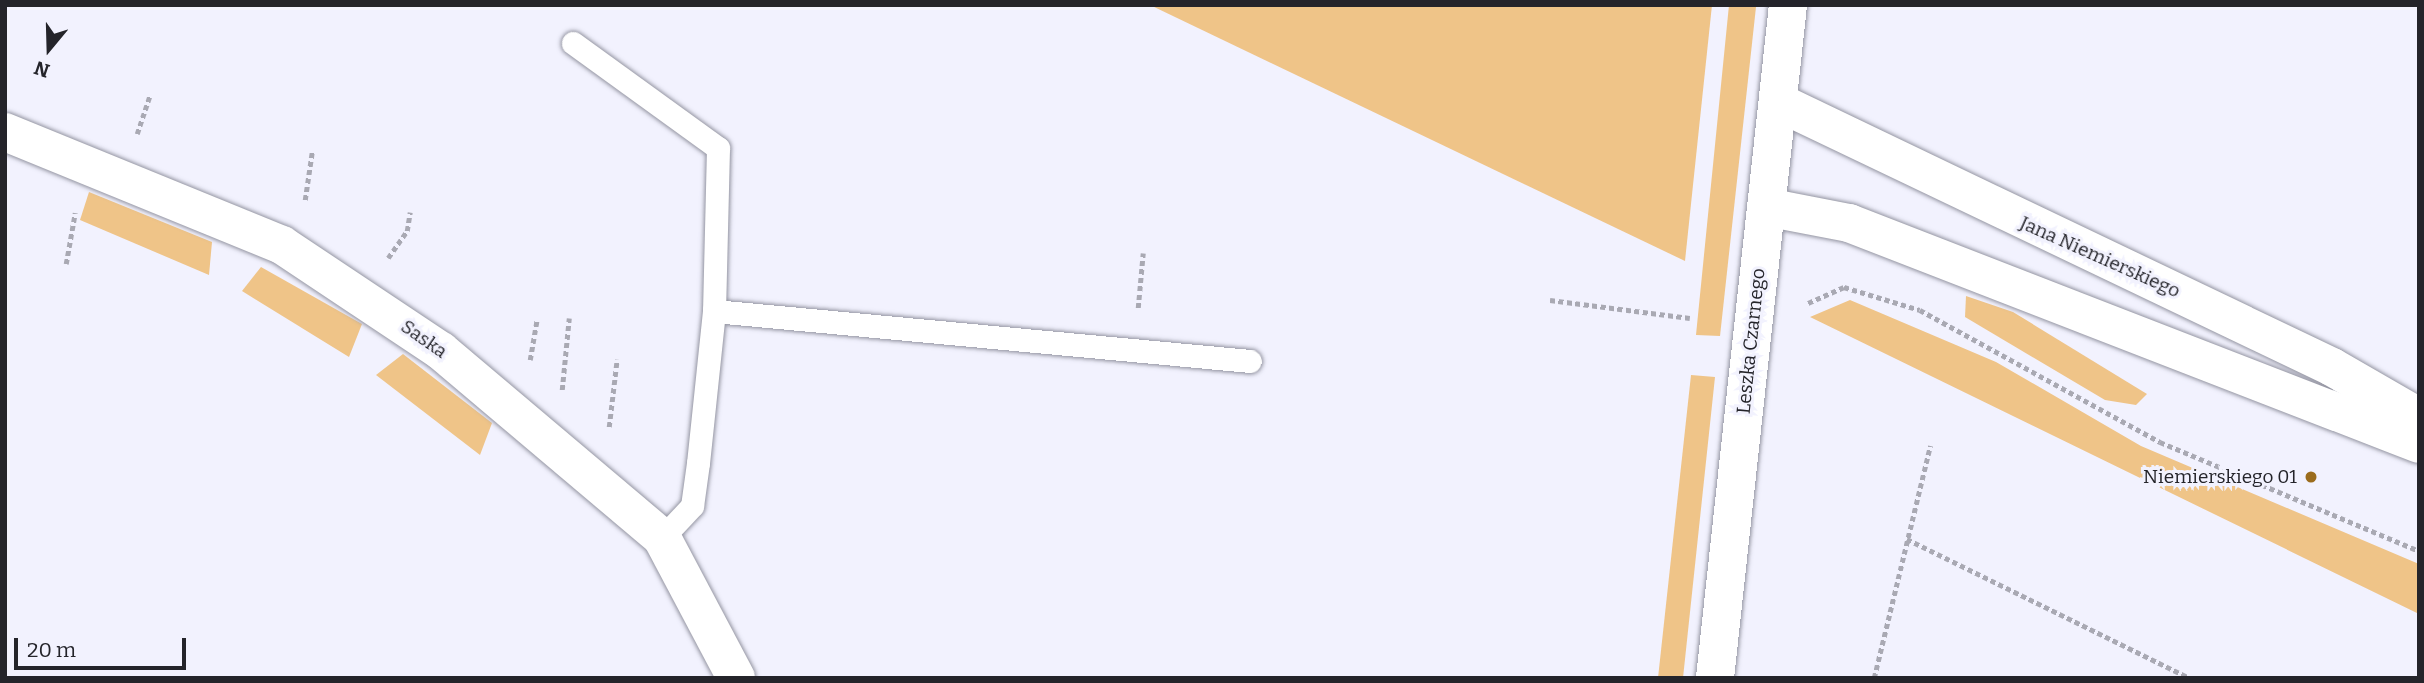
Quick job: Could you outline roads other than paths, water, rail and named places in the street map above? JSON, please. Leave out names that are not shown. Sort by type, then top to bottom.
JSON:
[{"type":"street","name":"Leszka Czarnego","points":[[1715,678],[1788,5]]},
{"type":"street","name":"Jana Niemierskiego","points":[[1778,102],[2332,367],[2419,418]]},
{"type":"street","name":"Saska","points":[[5,132],[282,245],[447,355],[662,538],[736,678]]},
{"type":"street","points":[[1766,207],[1849,223],[2419,444]]},
{"type":"lane","points":[[573,43],[718,148],[714,311],[692,506],[662,538]]},
{"type":"lane","points":[[714,311],[1250,361]]},
{"type":"place","name":"Niemierskiego 01","points":[[2311,477]]}]
